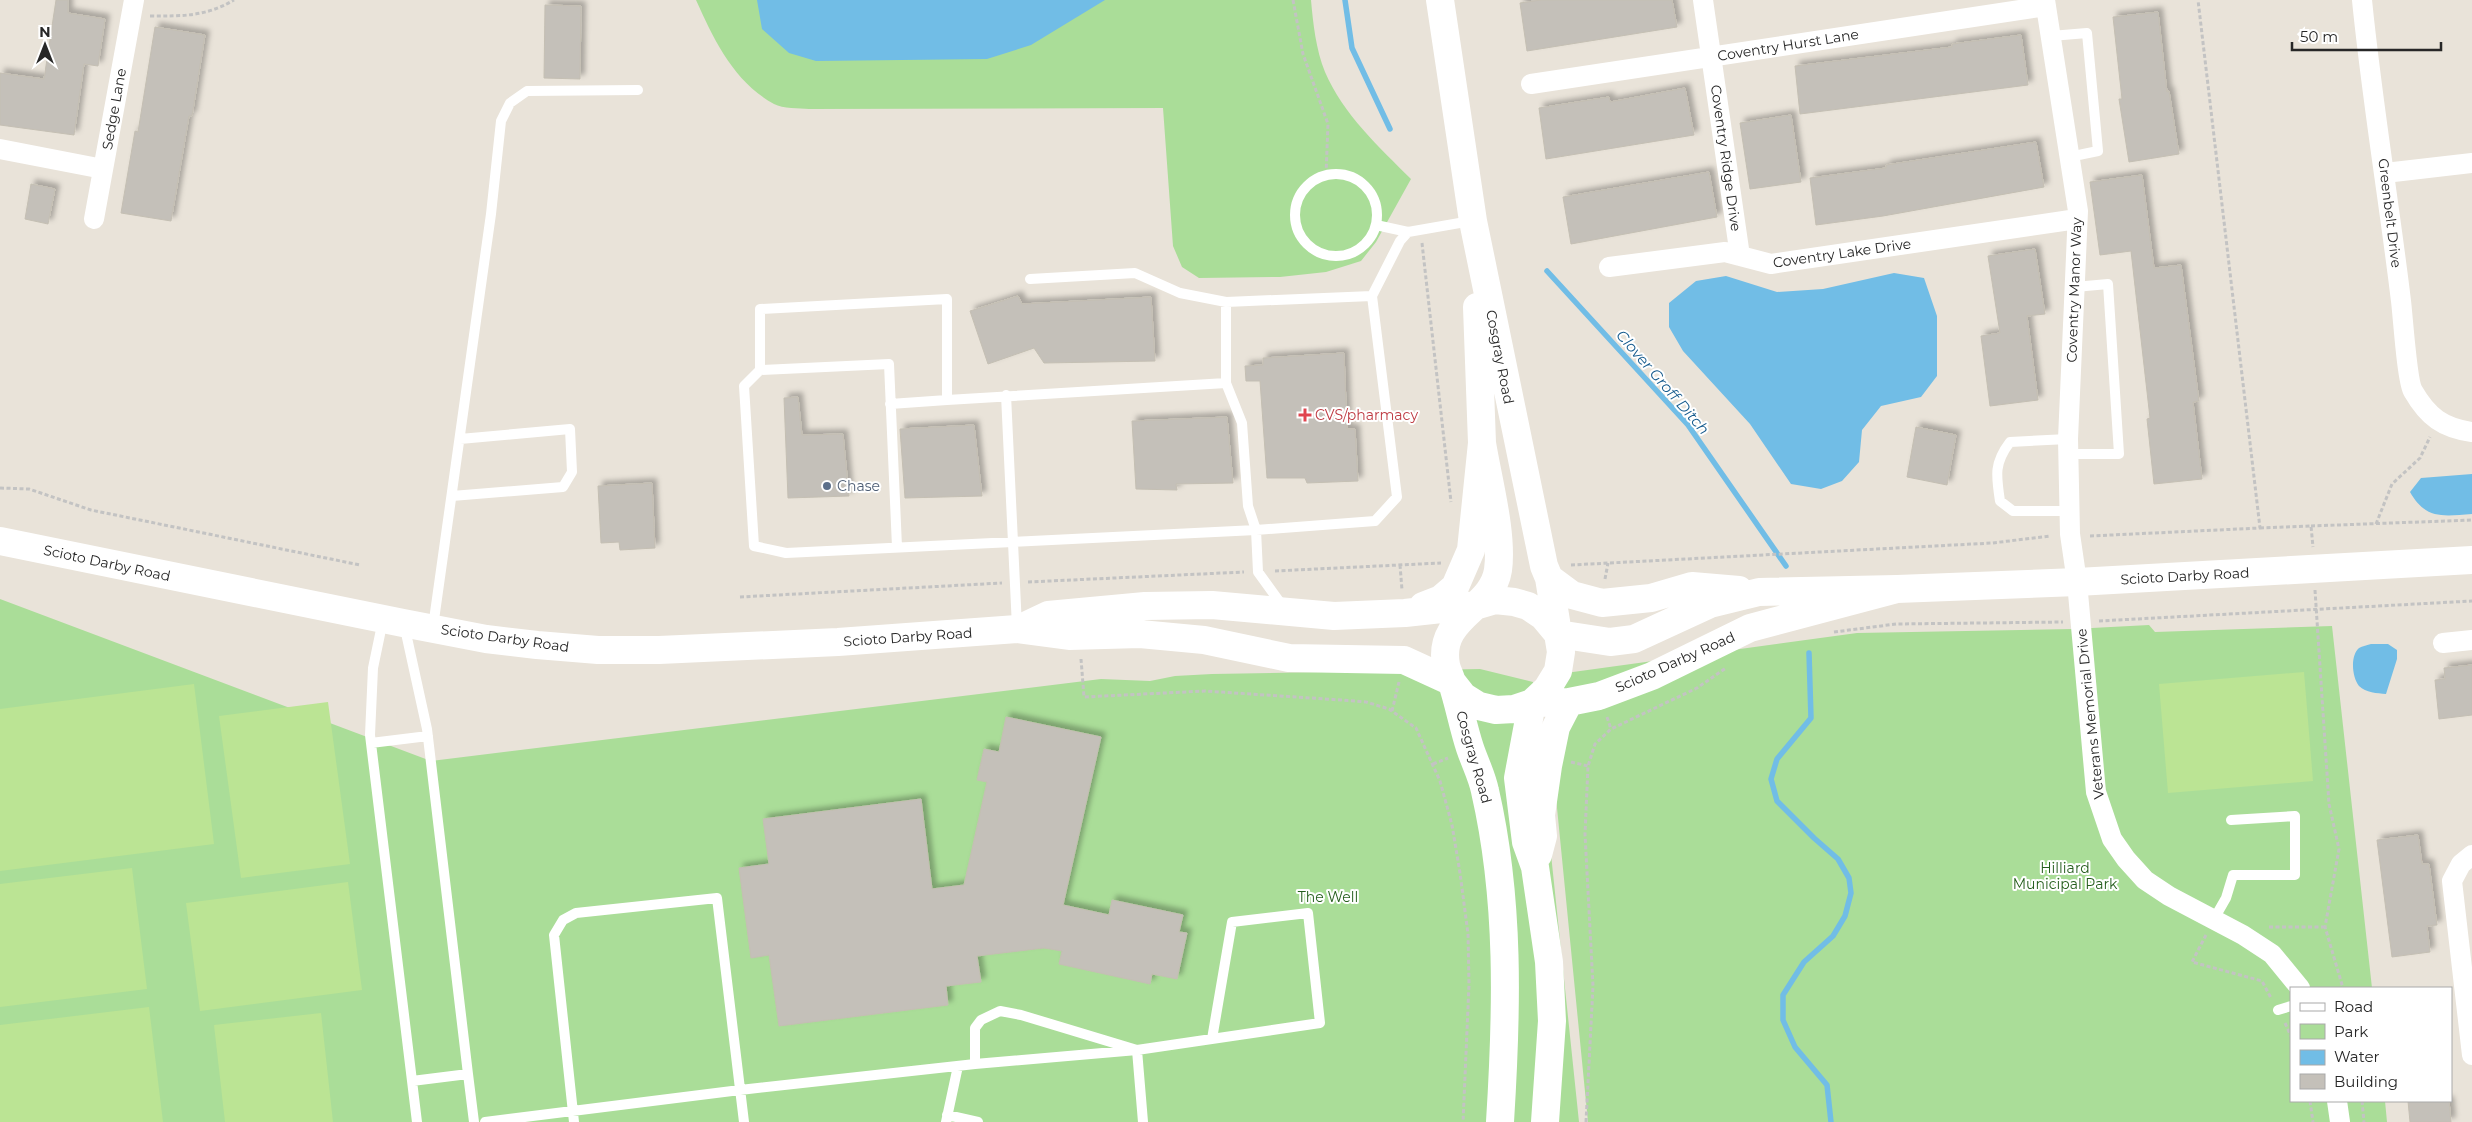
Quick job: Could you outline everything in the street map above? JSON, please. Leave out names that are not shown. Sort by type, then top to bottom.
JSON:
[{"type":"main road","name":"Cosgray Road","points":[[1440,0],[1473,221],[1522,466],[1544,566],[1550,578],[1561,652],[1558,671],[1548,689],[1532,704]]},
{"type":"main road","name":"Cosgray Road","points":[[1473,221],[1482,443],[1498,538],[1498,571],[1491,586],[1478,605],[1463,615],[1452,630],[1446,648],[1446,665],[1470,748],[1485,789],[1499,875],[1506,1003],[1500,1122]]},
{"type":"main road","name":"Cosgray Road","points":[[1404,602],[1441,598],[1455,587],[1466,567],[1471,550],[1482,443]]},
{"type":"main road","name":"Scioto Darby Road","points":[[0,541],[486,639],[598,650],[659,650],[819,643],[1017,630],[1069,636],[1140,634],[1204,640],[1290,658],[1404,660],[1452,682],[1463,696],[1479,706],[1496,710],[1514,709],[1532,704],[1569,702],[1599,696],[1652,676],[1750,628],[1897,589]]},
{"type":"main road","name":"Scioto Darby Road","points":[[1550,578],[1572,595],[1602,603],[1651,598],[1692,586],[1759,592],[1897,589],[2077,582],[2472,560]]},
{"type":"main road","name":"Scioto Darby Road","points":[[1017,630],[1048,615],[1145,606],[1212,605],[1334,616],[1404,602],[1478,605],[1495,600],[1528,606],[1543,616],[1558,634],[1610,642],[1634,639],[1710,604],[1759,592]]},
{"type":"main road","points":[[1535,867],[1543,836],[1541,815],[1556,728],[1569,702]]},
{"type":"main road","points":[[1532,704],[1518,778],[1526,842],[1535,867],[1550,962],[1552,1021],[1545,1122]]},
{"type":"street","name":"Coventry Ridge Drive","points":[[1703,0],[1740,256]]},
{"type":"street","name":"Greenbelt Drive","points":[[2362,0],[2369,73],[2385,173],[2412,390],[2436,420]]},
{"type":"street","name":"Coventry Hurst Lane","points":[[1530,84],[1712,57],[2046,3]]},
{"type":"street","name":"Coventry Manor Way","points":[[2046,3],[2077,220],[2068,447],[2070,534],[2077,582]]},
{"type":"street","name":"Sedge Lane","points":[[94,219],[133,8]]},
{"type":"street","points":[[0,149],[104,169]]},
{"type":"street","points":[[2385,173],[2472,163]]},
{"type":"street","name":"Coventry Lake Drive","points":[[1609,267],[1724,252],[1771,264],[2077,220]]},
{"type":"street","points":[[2436,420],[2452,429],[2472,432]]},
{"type":"street","name":"Veterans Memorial Drive","points":[[2077,582],[2096,792],[2112,839],[2126,859],[2145,880],[2169,896],[2243,935],[2272,954],[2299,987]]},
{"type":"street","points":[[2443,643],[2472,640]]},
{"type":"street","points":[[2472,855],[2461,864],[2452,881],[2472,1055]]},
{"type":"street","points":[[2337,1102],[2340,1122]]},
{"type":"lane","points":[[2050,36],[2087,32],[2098,151],[2069,157]]},
{"type":"lane","points":[[432,628],[491,214],[501,121],[510,103],[527,91],[638,90]]},
{"type":"lane","points":[[1326,175],[1350,176],[1365,186],[1375,201],[1376,225],[1365,243],[1348,254],[1334,256],[1320,252],[1308,245],[1299,233],[1295,220],[1296,206],[1301,192],[1311,182],[1326,175]]},
{"type":"lane","points":[[1376,225],[1408,232],[1473,221]]},
{"type":"lane","points":[[897,547],[889,364],[760,370],[744,386],[754,546],[786,553],[1256,530],[1375,521],[1397,496],[1372,296],[1400,242],[1408,232]]},
{"type":"lane","points":[[1030,279],[1135,273],[1180,293],[1226,302],[1372,296]]},
{"type":"lane","points":[[2069,511],[2013,511],[2000,501],[1997,483],[1999,456],[2010,442],[2119,454],[2108,284],[2075,287]]},
{"type":"lane","points":[[760,370],[760,309],[948,299],[948,400]]},
{"type":"lane","points":[[1226,302],[1226,383],[1242,423],[1248,506],[1256,530],[1258,572],[1286,611]]},
{"type":"lane","points":[[890,404],[1226,383]]},
{"type":"lane","points":[[1006,396],[1017,630]]},
{"type":"lane","points":[[452,496],[562,487],[572,472],[570,429],[460,439]]},
{"type":"lane","points":[[393,621],[428,736],[474,1122]]},
{"type":"lane","points":[[393,621],[373,668],[370,743],[417,1122]]},
{"type":"lane","points":[[370,743],[428,736]]},
{"type":"lane","points":[[2214,919],[2226,898],[2233,875],[2295,875],[2295,816],[2231,820]]},
{"type":"lane","points":[[574,1122],[554,935],[563,920],[576,913],[717,898],[744,1122]]},
{"type":"lane","points":[[484,1122],[740,1090],[975,1064],[1138,1050],[1320,1023],[1308,913],[1232,922],[1212,1039]]},
{"type":"lane","points":[[2278,1010],[2290,1006]]},
{"type":"lane","points":[[975,1064],[975,1028],[981,1020],[1000,1011],[1021,1015],[1138,1050]]},
{"type":"lane","points":[[1138,1050],[1143,1122]]},
{"type":"lane","points":[[958,1066],[946,1118],[978,1122]]},
{"type":"lane","points":[[412,1081],[468,1074]]},
{"type":"path","points":[[133,8],[194,16],[216,10],[234,0]]},
{"type":"path","points":[[1293,0],[1303,54],[1328,124],[1326,175]]},
{"type":"path","points":[[2198,0],[2260,528]]},
{"type":"path","points":[[1420,229],[1452,508]]},
{"type":"path","points":[[2376,524],[2392,484],[2420,458],[2436,420]]},
{"type":"path","points":[[0,488],[29,489],[90,510],[360,565]]},
{"type":"path","points":[[1752,555],[1992,543],[2070,534],[2097,537],[2260,528],[2472,520]]},
{"type":"path","points":[[2311,526],[2328,804],[2339,849],[2326,927],[2343,987]]},
{"type":"path","points":[[1400,565],[1404,602]]},
{"type":"path","points":[[1832,632],[1896,624],[2081,622],[2472,601]]},
{"type":"path","points":[[1080,650],[1084,697],[1205,691],[1366,702],[1392,711],[1416,728],[1440,781],[1452,825],[1468,934],[1468,985],[1462,1122]]},
{"type":"path","points":[[1586,1122],[1593,986],[1585,834],[1588,766],[1595,744],[1612,729],[1697,688],[1729,666]]},
{"type":"path","points":[[1392,711],[1401,676]]},
{"type":"path","points":[[2214,919],[2192,962],[2262,981],[2290,1034]]},
{"type":"path","points":[[2265,926],[2326,927]]},
{"type":"path","points":[[2310,1102],[2313,1122]]},
{"type":"path","points":[[2362,1102],[2364,1122]]},
{"type":"green space","points":[[696,0],[1311,0],[1319,55],[1333,87],[1363,129],[1411,179],[1376,242],[1361,261],[1326,272],[1280,277],[1199,278],[1182,267],[1173,246],[1163,108],[809,109],[782,107],[760,95],[736,72],[718,45]]},
{"type":"green space","name":"The Well","points":[[0,599],[431,761],[1101,679],[1150,681],[1175,676],[1212,674],[1480,669],[1533,682],[1579,1122],[0,1122]]},
{"type":"green space","name":"Hilliard Municipal Park","points":[[2149,625],[2155,632],[2332,626],[2372,987],[2290,987],[2290,1102],[2385,1102],[2387,1122],[1588,1122],[1544,676],[1857,633],[2073,629]]},
{"type":"green space","points":[[2304,672],[2313,781],[2168,793],[2159,684]]},
{"type":"green space","points":[[194,684],[214,844],[0,871],[0,709]]},
{"type":"green space","points":[[328,702],[350,864],[241,878],[219,716]]},
{"type":"green space","points":[[132,868],[147,989],[0,1007],[0,884]]},
{"type":"green space","points":[[348,882],[362,990],[200,1011],[186,903]]},
{"type":"green space","points":[[149,1007],[163,1122],[0,1122],[0,1025]]},
{"type":"green space","points":[[321,1013],[333,1122],[225,1122],[214,1025]]},
{"type":"water","points":[[757,0],[1105,0],[1031,45],[987,59],[816,61],[789,53],[762,29]]},
{"type":"water","points":[[1894,273],[1924,278],[1937,316],[1937,376],[1921,397],[1881,406],[1862,430],[1859,462],[1842,481],[1821,489],[1791,484],[1750,424],[1683,351],[1669,327],[1669,303],[1696,281],[1726,276],[1777,292],[1823,289]]},
{"type":"water","points":[[2472,474],[2472,514],[2444,515],[2429,512],[2422,508],[2410,492],[2421,478]]},
{"type":"water","points":[[2371,644],[2388,644],[2397,650],[2397,659],[2386,694],[2365,690],[2359,686],[2355,677],[2353,667],[2354,656],[2360,647]]},
{"type":"building","points":[[56,0],[68,0],[68,13],[105,19],[98,66],[84,64],[74,135],[0,125],[0,73],[44,79]]},
{"type":"building","points":[[1541,0],[1672,0],[1677,27],[1527,51],[1520,3]]},
{"type":"building","points":[[545,5],[581,6],[580,79],[544,78]]},
{"type":"building","points":[[2158,12],[2167,92],[2169,91],[2179,154],[2129,162],[2119,99],[2122,99],[2113,17]]},
{"type":"building","points":[[155,27],[205,35],[192,116],[189,116],[171,221],[121,213],[135,131],[138,132]]},
{"type":"building","points":[[2021,35],[2028,85],[1800,114],[1795,66],[1952,47],[1952,44]]},
{"type":"building","points":[[1685,88],[1694,135],[1546,159],[1539,108],[1609,97],[1610,102]]},
{"type":"building","points":[[1791,115],[1801,182],[1750,189],[1740,123]]},
{"type":"building","points":[[2036,142],[2044,187],[1883,216],[1816,225],[1810,178],[1886,168],[1886,165]]},
{"type":"building","points":[[1709,172],[1717,217],[1571,244],[1563,197]]},
{"type":"building","points":[[2142,175],[2154,268],[2181,265],[2199,401],[2193,402],[2202,479],[2154,484],[2147,419],[2150,418],[2131,251],[2100,255],[2090,182]]},
{"type":"building","points":[[31,184],[55,189],[48,224],[25,219]]},
{"type":"building","points":[[2035,249],[2045,314],[2027,316],[2038,400],[1990,406],[1981,336],[2000,333],[1988,256]]},
{"type":"building","points":[[1018,296],[1022,304],[1151,297],[1155,361],[1044,363],[1034,348],[988,364],[970,311]]},
{"type":"building","points":[[1344,353],[1347,429],[1355,429],[1358,481],[1307,483],[1305,478],[1267,478],[1260,381],[1246,381],[1245,366],[1263,365],[1263,358]]},
{"type":"building","points":[[798,397],[802,435],[843,434],[849,496],[788,498],[784,398]]},
{"type":"building","points":[[1227,417],[1233,483],[1176,484],[1177,490],[1136,489],[1132,421]]},
{"type":"building","points":[[974,425],[982,496],[905,498],[900,429]]},
{"type":"building","points":[[1916,427],[1956,435],[1947,485],[1907,477]]},
{"type":"building","points":[[652,483],[655,548],[620,550],[619,542],[601,543],[598,486]]},
{"type":"building","points":[[2472,665],[2472,715],[2439,719],[2435,680],[2445,679],[2444,668]]},
{"type":"building","points":[[1006,717],[1101,737],[1063,905],[1109,915],[1112,900],[1183,915],[1179,932],[1187,933],[1177,979],[1152,974],[1150,984],[1059,964],[1062,951],[1044,948],[977,956],[981,982],[946,986],[948,1005],[779,1026],[769,955],[751,958],[739,868],[769,864],[763,819],[921,799],[932,889],[964,885],[987,782],[977,780],[984,749],[999,752]]},
{"type":"building","points":[[2418,835],[2422,864],[2429,864],[2437,925],[2427,926],[2430,952],[2392,957],[2377,840]]},
{"type":"building","points":[[2408,1102],[2449,1102],[2451,1122],[2410,1122]]},
{"type":"waterway","name":"Clover Groff Ditch","points":[[1345,0],[1352,48],[1390,129]]},
{"type":"waterway","name":"Clover Groff Ditch","points":[[1547,271],[1688,425],[1786,566]]},
{"type":"waterway","name":"Clover Groff Ditch","points":[[1809,653],[1811,718],[1777,759],[1771,779],[1777,801],[1838,859],[1849,878],[1851,893],[1845,916],[1833,936],[1804,962],[1783,995],[1783,1020],[1795,1047],[1827,1085],[1831,1122]]},
{"type":"place","name":"CVS/pharmacy","points":[[1305,415]]},
{"type":"place","name":"Chase","points":[[827,486]]}]
